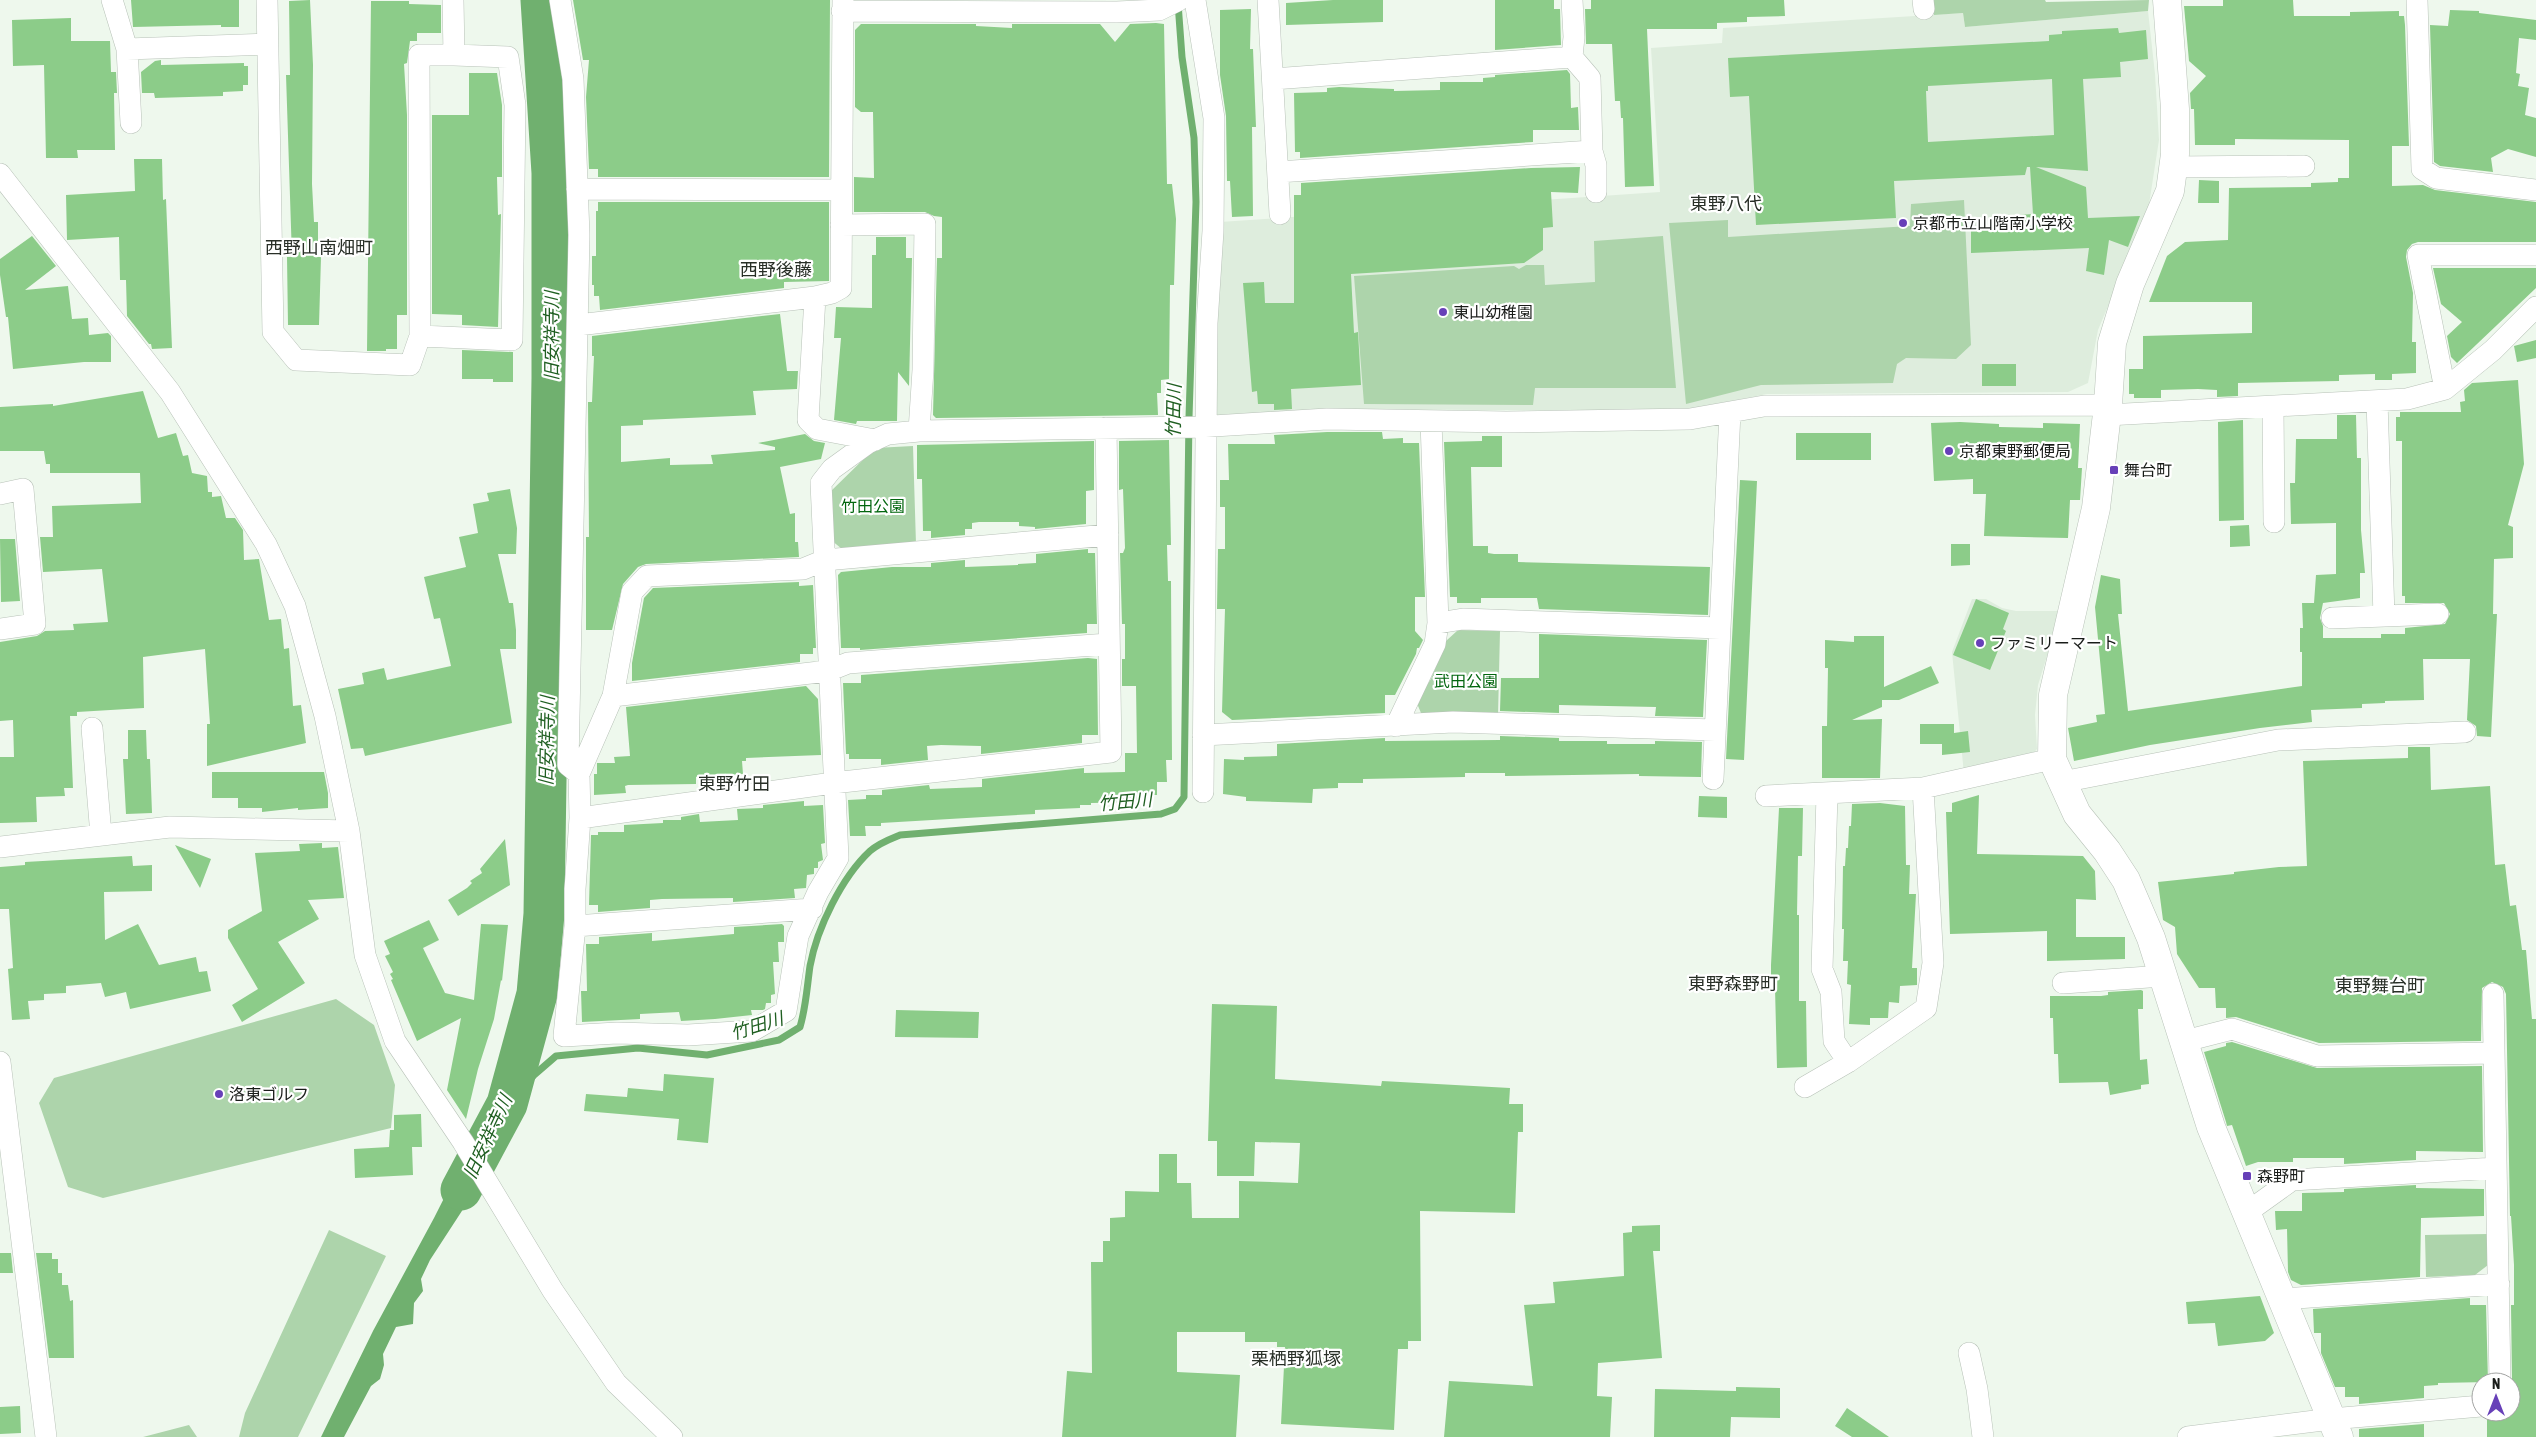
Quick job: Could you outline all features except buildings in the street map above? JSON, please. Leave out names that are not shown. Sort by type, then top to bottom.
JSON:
[{"type":"street","points":[[112,0],[127,49],[131,123]]},
{"type":"street","points":[[267,0],[273,332],[296,360],[410,365],[420,336],[419,55],[508,57],[515,105],[512,340],[420,336]]},
{"type":"street","points":[[453,0],[454,55]]},
{"type":"street","points":[[560,0],[573,79],[577,189],[578,325],[568,765],[579,774]]},
{"type":"street","points":[[578,325],[815,296],[832,293],[840,288],[842,5],[1101,12],[1159,10],[1179,0]]},
{"type":"street","points":[[1195,0],[1214,118],[1213,231],[1202,427],[1203,792]]},
{"type":"street","points":[[1268,0],[1280,214]]},
{"type":"street","points":[[1572,0],[1574,37],[1572,57],[1590,78],[1592,151],[1596,165],[1596,192]]},
{"type":"street","points":[[2167,0],[2175,109],[2173,167],[2170,191],[2130,284],[2112,343],[2108,410],[2096,508],[2053,695],[2057,771],[2077,814],[2107,851],[2126,880],[2151,938],[2211,1127],[2335,1428]]},
{"type":"street","points":[[2417,0],[2422,168],[2436,178],[2536,190]]},
{"type":"street","points":[[127,49],[267,44]]},
{"type":"street","points":[[1273,79],[1572,57]]},
{"type":"street","points":[[1278,172],[1592,151]]},
{"type":"street","points":[[2173,167],[2304,166]]},
{"type":"street","points":[[0,174],[170,392],[266,544],[295,606],[325,716],[349,831],[365,955],[395,1041],[463,1142],[553,1291],[616,1382],[672,1437]]},
{"type":"street","points":[[577,189],[841,190]]},
{"type":"street","points":[[841,225],[925,224],[923,370],[918,431]]},
{"type":"street","points":[[2445,389],[2418,255],[2536,255]]},
{"type":"street","points":[[815,296],[808,420],[817,429],[875,440]]},
{"type":"street","points":[[1108,535],[825,560],[803,569],[647,576],[632,592],[613,696],[579,774],[580,818],[575,889],[575,926],[564,1036],[616,1033],[688,1034],[752,1031],[786,1011],[798,936],[812,909],[818,892],[838,858],[833,783],[825,560],[820,483],[832,469],[875,440],[888,434],[918,431],[1202,427],[1327,420],[1690,419],[1764,406],[2108,410],[2273,407],[2407,399],[2445,389],[2493,350],[2536,307]]},
{"type":"street","points":[[2376,401],[2384,616]]},
{"type":"street","points":[[2273,407],[2274,522]]},
{"type":"street","points":[[1713,779],[1730,412]]},
{"type":"street","points":[[1396,726],[1435,644],[1438,623],[1431,421]]},
{"type":"street","points":[[580,818],[833,783],[1111,752],[1106,428]]},
{"type":"street","points":[[0,494],[23,489],[35,624],[0,628]]},
{"type":"street","points":[[2332,618],[2438,614]]},
{"type":"street","points":[[1438,623],[1470,619],[1720,628]]},
{"type":"street","points":[[613,696],[828,672],[848,663],[1108,644]]},
{"type":"street","points":[[1203,735],[1453,722],[1715,730]]},
{"type":"street","points":[[92,728],[101,835]]},
{"type":"street","points":[[1766,796],[1923,788],[2278,740],[2465,732]]},
{"type":"street","points":[[1804,1087],[1848,1062],[1926,1008],[1933,963],[1923,788]]},
{"type":"street","points":[[1827,794],[1822,969],[1831,992],[1834,1041],[1848,1062]]},
{"type":"street","points":[[0,847],[170,827],[349,831]]},
{"type":"street","points":[[575,926],[812,909]]},
{"type":"street","points":[[2063,982],[2163,976]]},
{"type":"street","points":[[2493,994],[2500,1372]]},
{"type":"street","points":[[2185,1041],[2232,1029],[2317,1056],[2494,1053]]},
{"type":"street","points":[[0,1062],[46,1437]]},
{"type":"street","points":[[2246,1213],[2292,1180],[2496,1168]]},
{"type":"street","points":[[2282,1298],[2499,1284]]},
{"type":"street","points":[[1969,1353],[1977,1389],[1983,1437]]},
{"type":"street","points":[[2188,1437],[2335,1428],[2471,1408]]},
{"type":"shaded area","name":"京都市立山階南小学校","points":[[2148,11],[2155,74],[2159,140],[2148,211],[2098,330],[2088,383],[2068,392],[1767,394],[1678,411],[1327,409],[1212,417],[1220,222],[1660,192],[1651,48],[1722,43],[1723,28],[1963,13],[1965,27]]},
{"type":"shaded area","points":[[1972,599],[1986,599],[2002,608],[2016,611],[2061,611],[2038,685],[2035,715],[2037,749],[2028,759],[1964,774],[1952,652]]},
{"type":"shaded area","points":[[479,1129],[499,1154],[430,1260],[421,1279],[423,1291],[414,1303],[413,1324],[396,1327],[383,1354],[384,1365],[380,1379],[371,1386],[344,1437],[321,1437],[373,1331],[434,1218]]},
{"type":"green space","points":[[1934,0],[2045,0],[2046,2],[2149,0],[2148,11],[1965,27],[1963,13],[1934,15]]},
{"type":"green space","points":[[1964,200],[1971,345],[1956,359],[1906,358],[1897,364],[1893,383],[1761,385],[1686,404],[1669,223],[1728,220],[1728,237],[1910,226],[1911,204]]},
{"type":"green space","points":[[1663,236],[1676,388],[1535,388],[1533,405],[1364,404],[1354,276],[1514,266],[1519,269],[1526,265],[1544,265],[1545,285],[1595,282],[1594,241]]},
{"type":"green space","name":"竹田公園","points":[[913,446],[916,544],[842,549],[831,540],[829,493],[875,448]]},
{"type":"green space","name":"武田公園","points":[[1458,630],[1500,631],[1498,716],[1421,713],[1416,701],[1431,679],[1446,641]]},
{"type":"green space","name":"洛東ゴルフ","points":[[336,999],[374,1025],[395,1085],[391,1128],[103,1198],[68,1187],[39,1103],[54,1078]]},
{"type":"green space","points":[[329,1230],[386,1256],[298,1437],[239,1437],[245,1413]]},
{"type":"green space","points":[[2488,1234],[2488,1265],[2475,1275],[2426,1277],[2425,1235]]},
{"type":"green space","points":[[189,1425],[197,1437],[143,1437]]},
{"type":"waterway","name":"旧安祥寺川","points":[[461,1190],[507,1104],[537,994],[544,914],[552,378],[552,173],[541,0]]},
{"type":"waterway","name":"竹田川","points":[[507,1104],[534,1075],[556,1056],[638,1048],[707,1055],[779,1040],[800,1027],[813,951],[832,904],[860,862],[873,848],[881,843],[900,835],[1161,814],[1175,809],[1184,797],[1189,417],[1196,202],[1194,138],[1182,57],[1178,3]]},
{"type":"place","name":"京都市立山階南小学校","points":[[1903,223]]},
{"type":"place","name":"東山幼稚園","points":[[1443,312]]},
{"type":"place","name":"京都東野郵便局","points":[[1949,451]]},
{"type":"place","name":"舞台町","points":[[2114,470]]},
{"type":"place","name":"ファミリーマート","points":[[1980,643]]},
{"type":"place","name":"洛東ゴルフ","points":[[219,1094]]},
{"type":"place","name":"森野町","points":[[2247,1176]]},
{"type":"district","name":"東野八代","points":[[1726,204]]},
{"type":"district","name":"西野山南畑町","points":[[319,248]]},
{"type":"district","name":"西野後藤","points":[[776,270]]},
{"type":"district","name":"東野竹田","points":[[734,784]]},
{"type":"district","name":"東野森野町","points":[[1733,984]]},
{"type":"district","name":"東野舞台町","points":[[2380,986]]},
{"type":"district","name":"栗栖野狐塚","points":[[1296,1359]]}]
